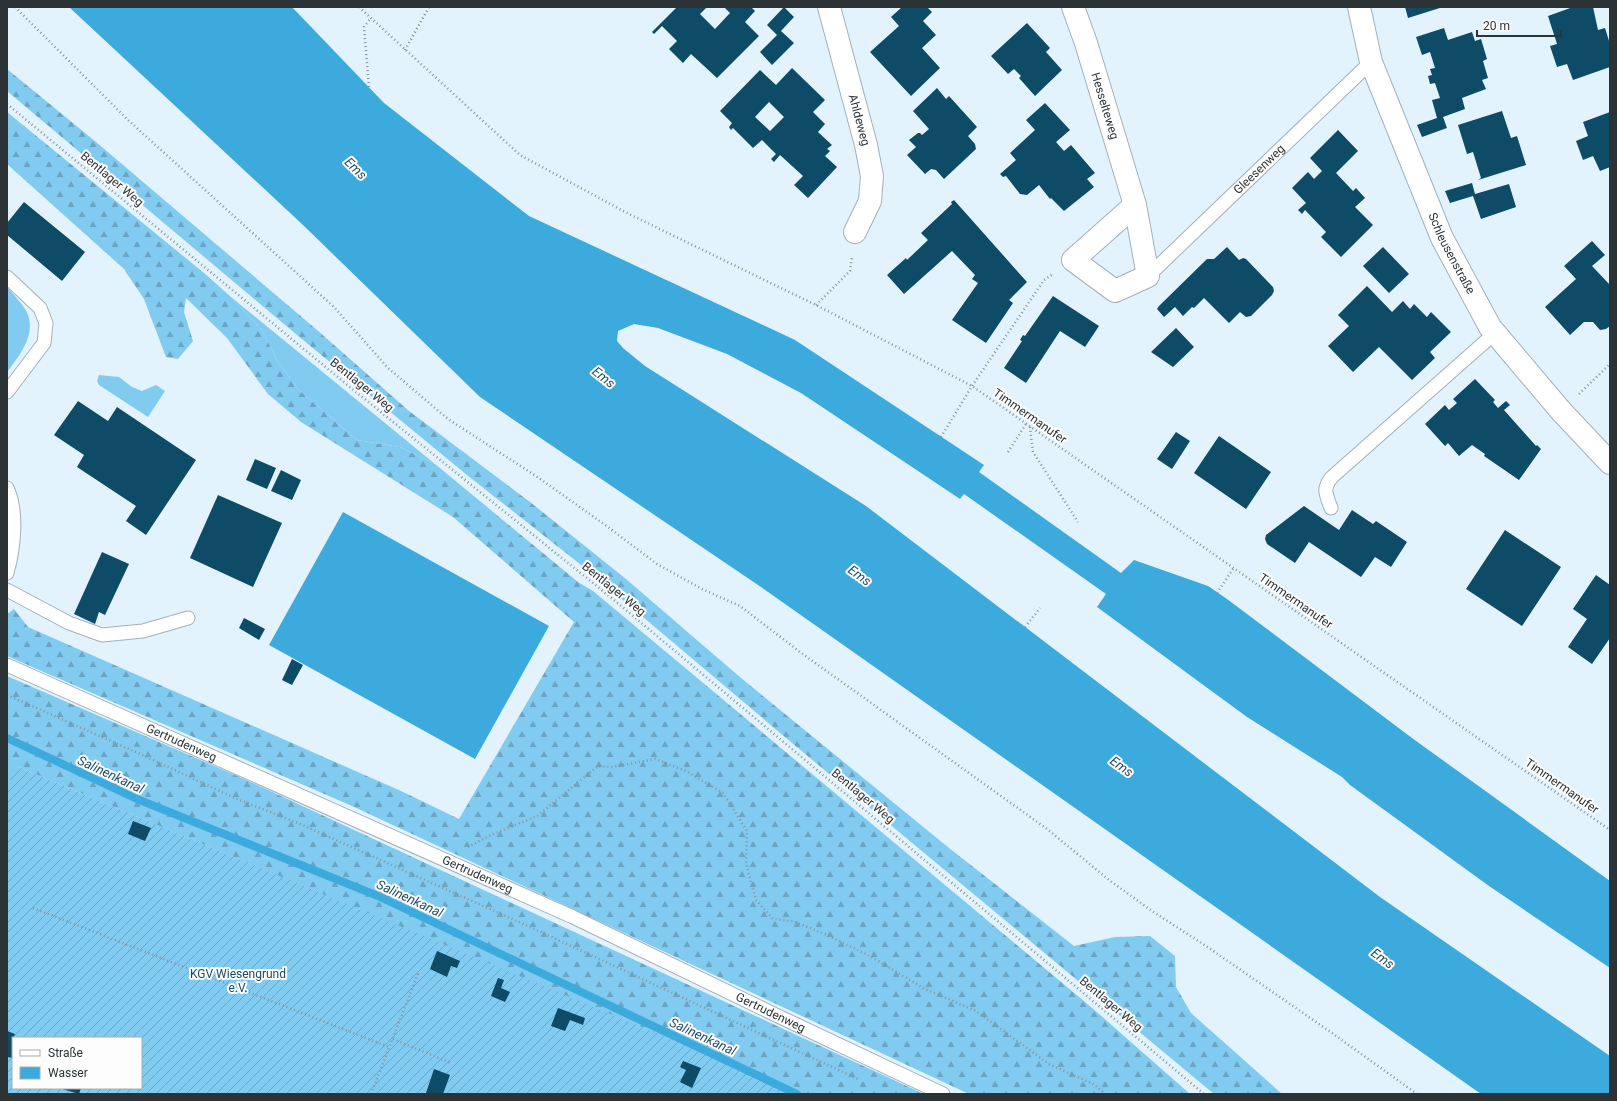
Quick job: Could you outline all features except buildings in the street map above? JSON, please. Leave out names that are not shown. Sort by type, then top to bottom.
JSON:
[{"type":"street","name":"Ahldeweg","points":[[828,7],[866,145],[872,176],[870,201],[855,232]]},
{"type":"street","name":"Hesselteweg","points":[[1073,7],[1086,43],[1135,205],[1148,276]]},
{"type":"street","name":"Schleusenstraße","points":[[1359,7],[1371,62],[1442,238],[1490,327],[1561,412],[1610,463]]},
{"type":"street","points":[[1135,205],[1073,260],[1115,291],[1148,276]]},
{"type":"lane","name":"Gleesenweg","points":[[1148,276],[1371,62]]},
{"type":"lane","points":[[7,277],[40,308],[46,323],[44,343],[7,392]]},
{"type":"lane","points":[[1331,508],[1325,491],[1327,484],[1332,477],[1495,333]]},
{"type":"lane","points":[[7,488],[10,494],[15,530],[7,573]]},
{"type":"lane","points":[[7,590],[69,623],[102,634],[143,631],[188,618]]},
{"type":"lane","name":"Gertrudenweg","points":[[7,665],[573,917],[942,1094]]},
{"type":"path","points":[[15,7],[128,120],[334,307],[388,368],[448,419],[536,476],[657,564],[702,589],[740,606],[800,652],[1047,829],[1109,880],[1332,1033],[1417,1094]]},
{"type":"path","name":"Timmermanufer","points":[[359,7],[520,155],[625,212],[816,304],[972,386],[1610,830]]},
{"type":"path","points":[[405,50],[429,7]]},
{"type":"path","points":[[369,87],[364,27],[371,18]]},
{"type":"path","name":"Bentlager Weg","points":[[7,104],[351,388],[614,600],[1204,1094]]},
{"type":"path","points":[[816,304],[850,271],[855,232]]},
{"type":"path","points":[[941,437],[972,386],[1044,280],[1073,260]]},
{"type":"path","points":[[1561,412],[1610,364]]},
{"type":"path","points":[[1008,452],[1026,424]]},
{"type":"path","points":[[1030,426],[1033,452],[1078,522]]},
{"type":"path","points":[[1217,593],[1233,569]]},
{"type":"path","points":[[1025,627],[1040,608]]},
{"type":"path","points":[[7,695],[138,753],[236,799],[298,823],[530,927],[861,1081]]},
{"type":"path","points":[[444,860],[489,836],[536,816],[598,766],[613,767],[655,759],[686,771],[723,793],[747,831],[746,864],[756,900],[773,919],[793,921],[827,935],[870,956],[925,989],[976,1011],[1049,1064],[1095,1085],[1105,1094]]},
{"type":"path","points":[[33,908],[389,1047]]},
{"type":"path","points":[[371,1094],[419,971]]},
{"type":"path","points":[[392,1039],[451,1063]]},
{"type":"green space","points":[[7,69],[96,142],[317,330],[409,411],[530,502],[626,579],[741,678],[949,848],[1074,946],[1115,937],[1150,936],[1175,956],[1176,987],[1191,1013],[1282,1094],[1214,1094],[792,743],[585,568],[467,475],[297,335],[7,91]]},
{"type":"green space","points":[[7,112],[204,273],[231,297],[262,330],[278,362],[299,390],[357,440],[400,447],[435,464],[578,582],[593,591],[1091,1007],[1190,1094],[969,1094],[352,806],[7,656],[7,614],[14,609],[28,627],[401,791],[459,819],[574,622],[453,517],[301,422],[268,394],[227,338],[186,298],[184,312],[193,341],[178,359],[166,357],[144,299],[124,269],[7,164]]},
{"type":"green space","points":[[7,287],[25,309],[29,317],[30,326],[29,334],[22,350],[7,372]]},
{"type":"green space","points":[[231,297],[435,464],[400,447],[357,440],[299,390],[278,362],[262,330]]},
{"type":"green space","points":[[99,375],[119,377],[132,387],[142,391],[156,385],[165,391],[148,417],[99,385],[97,381]]},
{"type":"green space","points":[[7,676],[242,778],[924,1094],[764,1094],[436,942],[7,762]]},
{"type":"green space","points":[[7,754],[20,760],[7,792]]},
{"type":"green space","name":"KGV Wiesengrund e.V.","points":[[16,766],[747,1071],[796,1094],[7,1094],[7,788]]},
{"type":"water","name":"Ems","points":[[69,7],[292,7],[384,103],[529,216],[795,340],[984,465],[979,472],[1121,573],[1134,560],[1208,586],[1227,599],[1412,738],[1610,881],[1610,968],[1489,886],[1350,785],[1342,777],[1247,717],[1097,607],[1106,594],[964,494],[960,499],[801,393],[727,354],[658,328],[634,324],[618,331],[617,341],[623,348],[645,366],[866,506],[1380,897],[1610,1056],[1610,1094],[1481,1094],[761,587],[480,397],[303,225]]},
{"type":"water","points":[[343,512],[549,626],[475,759],[269,645]]},
{"type":"waterway","name":"Salinenkanal","points":[[7,738],[137,799],[378,896],[797,1094]]}]
